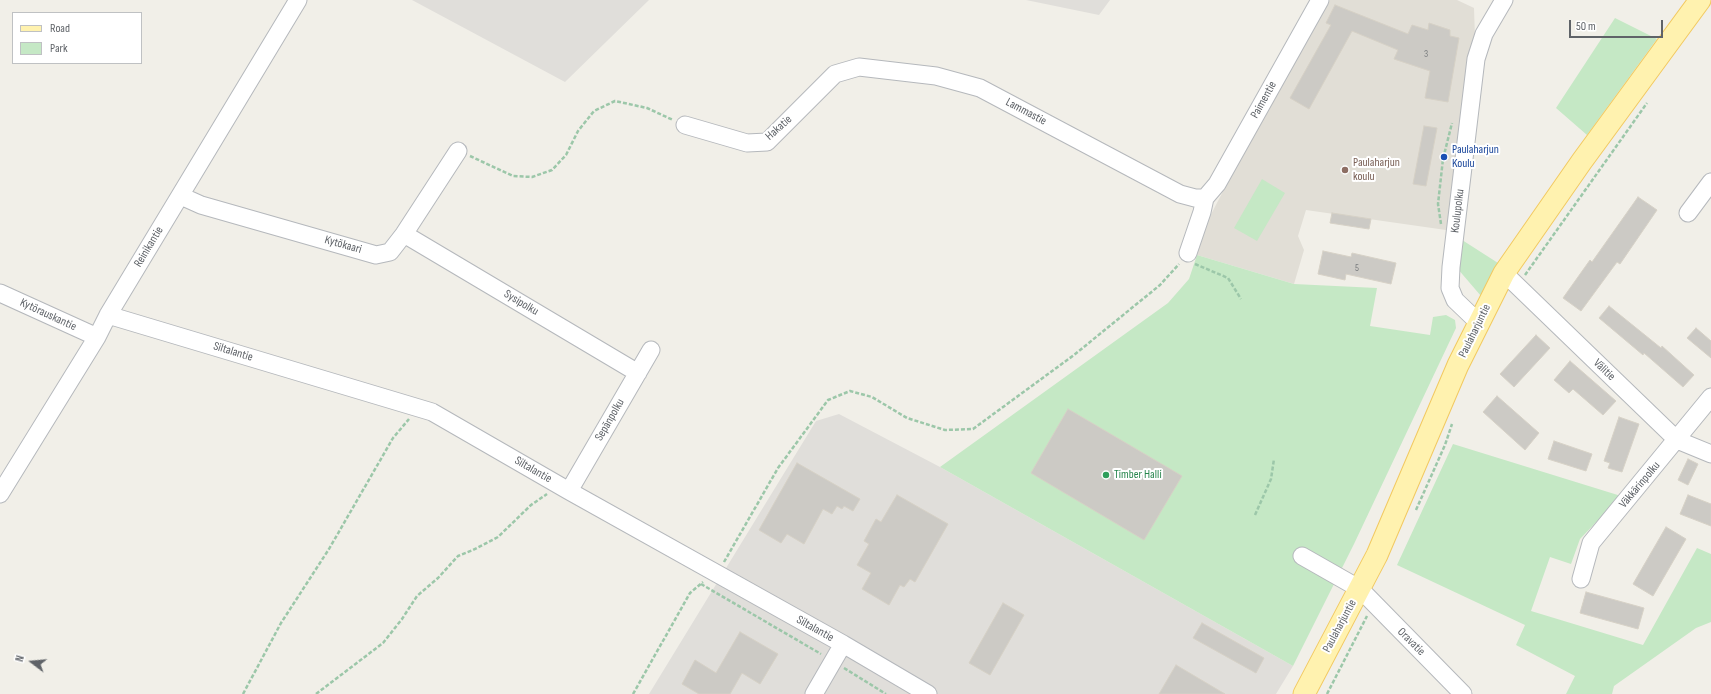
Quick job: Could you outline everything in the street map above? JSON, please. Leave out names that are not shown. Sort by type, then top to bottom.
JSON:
[{"type":"main road","name":"Paulaharjuntie","points":[[1304,694],[1367,596],[1377,555],[1458,365],[1479,323],[1510,280],[1582,161],[1700,0]]},
{"type":"street","name":"Reinikantie","points":[[0,494],[97,337],[108,315],[298,0]]},
{"type":"street","name":"Paimentie","points":[[1205,198],[1218,184],[1320,0]]},
{"type":"street","name":"Koulupolku","points":[[1479,323],[1455,300],[1450,288],[1451,267],[1476,59],[1484,34],[1504,0]]},
{"type":"street","name":"Lammastie","points":[[835,74],[859,67],[936,76],[980,88],[1180,194],[1195,198],[1205,198]]},
{"type":"street","name":"Hakatie","points":[[685,125],[747,143],[767,142],[835,74]]},
{"type":"street","name":"Kytökaari","points":[[181,196],[201,205],[376,255],[390,252],[404,234],[458,151]]},
{"type":"street","points":[[1688,213],[1711,182]]},
{"type":"street","points":[[1188,253],[1202,212],[1205,198]]},
{"type":"street","name":"Sysipolku","points":[[404,234],[638,373]]},
{"type":"street","name":"Välitie","points":[[1510,280],[1677,440],[1711,454]]},
{"type":"street","name":"Kytörauskantie","points":[[0,293],[97,337]]},
{"type":"street","name":"Siltalantie","points":[[108,315],[432,412],[569,491],[843,644],[928,694]]},
{"type":"street","name":"Sepänpolku","points":[[569,491],[651,350]]},
{"type":"street","name":"Väkkärinpolku","points":[[1581,579],[1591,543],[1711,397]]},
{"type":"street","name":"Oravatie","points":[[1302,556],[1367,596],[1463,694]]},
{"type":"street","points":[[814,694],[843,644]]},
{"type":"path","points":[[1510,280],[1651,97]]},
{"type":"path","points":[[458,151],[513,176],[532,177],[552,170],[566,156],[578,131],[594,111],[615,102],[647,108],[685,125]]},
{"type":"path","points":[[633,694],[690,593],[716,573],[723,565],[778,468],[828,400],[850,391],[872,397],[907,418],[945,430],[973,429],[1074,355],[1160,285],[1188,253],[1191,261],[1200,267],[1228,278],[1242,299]]},
{"type":"path","points":[[403,415],[414,418]]},
{"type":"path","points":[[243,694],[281,622],[329,549],[393,438],[410,417]]},
{"type":"path","points":[[1413,517],[1445,445],[1452,424]]},
{"type":"path","points":[[1255,515],[1271,479],[1274,459]]},
{"type":"path","points":[[316,694],[383,643],[402,619],[417,596],[438,578],[458,556],[498,537],[531,506],[549,493],[542,489]]},
{"type":"path","points":[[701,584],[833,661],[886,694]]},
{"type":"path","points":[[1327,694],[1367,596]]},
{"type":"shaded area","points":[[412,0],[649,0],[565,82]]},
{"type":"shaded area","points":[[1026,0],[1110,0],[1099,15]]},
{"type":"shaded area","name":"Paulaharjun koulu","points":[[1330,0],[1457,0],[1474,8],[1475,38],[1446,230],[1306,210],[1298,236],[1304,250],[1294,284],[1197,255],[1206,224],[1255,130]]},
{"type":"shaded area","points":[[839,414],[940,467],[1293,666],[1276,694],[649,694],[816,421]]},
{"type":"green space","points":[[1615,18],[1657,39],[1587,135],[1556,108]]},
{"type":"green space","points":[[1262,179],[1285,193],[1257,241],[1234,228]]},
{"type":"green space","points":[[1459,238],[1498,263],[1481,296],[1457,268]]},
{"type":"green space","points":[[1197,255],[1294,284],[1377,288],[1370,326],[1430,335],[1433,317],[1446,315],[1455,320],[1456,328],[1354,544],[1293,666],[940,467],[1168,303],[1189,279]]},
{"type":"green space","points":[[1453,444],[1621,496],[1580,539],[1571,564],[1550,557],[1531,611],[1643,645],[1697,548],[1711,554],[1711,622],[1696,628],[1614,686],[1612,694],[1566,694],[1575,676],[1516,645],[1525,625],[1397,565]]},
{"type":"building","points":[[1335,5],[1408,34],[1412,25],[1428,30],[1429,23],[1450,30],[1450,36],[1459,38],[1448,102],[1425,98],[1430,71],[1394,59],[1398,50],[1352,31],[1309,109],[1290,98],[1331,25],[1326,23]]},
{"type":"building","points":[[1424,126],[1437,128],[1426,186],[1413,184]]},
{"type":"building","points":[[1638,197],[1657,210],[1620,264],[1617,262],[1581,311],[1563,298],[1590,260],[1592,262]]},
{"type":"building","points":[[1332,213],[1371,219],[1369,229],[1330,223]]},
{"type":"building","points":[[1323,251],[1351,257],[1352,253],[1396,263],[1391,284],[1346,274],[1345,280],[1318,274]]},
{"type":"building","points":[[1609,306],[1661,348],[1662,346],[1694,375],[1683,387],[1644,353],[1643,355],[1599,318]]},
{"type":"building","points":[[1696,328],[1711,341],[1711,358],[1687,338]]},
{"type":"building","points":[[1536,335],[1550,348],[1514,387],[1500,374]]},
{"type":"building","points":[[1570,361],[1616,401],[1603,415],[1573,389],[1569,393],[1554,380]]},
{"type":"building","points":[[1497,396],[1539,433],[1525,450],[1483,412]]},
{"type":"building","name":"Timber Halli","points":[[1068,409],[1182,476],[1144,540],[1031,473]]},
{"type":"building","points":[[1619,417],[1639,424],[1622,472],[1608,468],[1610,463],[1604,461]]},
{"type":"building","points":[[1554,441],[1592,454],[1586,471],[1548,459]]},
{"type":"building","points":[[1688,459],[1698,464],[1688,485],[1678,480]]},
{"type":"building","points":[[797,463],[860,499],[853,511],[844,506],[842,509],[837,506],[832,514],[823,509],[804,544],[787,534],[781,543],[759,530]]},
{"type":"building","points":[[897,495],[948,524],[915,582],[910,579],[904,587],[900,585],[889,605],[862,589],[871,573],[857,565],[869,544],[864,541],[876,519],[881,522]]},
{"type":"building","points":[[1688,495],[1711,504],[1711,526],[1680,514]]},
{"type":"building","points":[[1666,527],[1686,539],[1653,596],[1633,584]]},
{"type":"building","points":[[1586,592],[1644,608],[1638,629],[1580,613]]},
{"type":"building","points":[[1003,603],[1024,615],[990,675],[969,663]]},
{"type":"building","points":[[1202,623],[1264,658],[1256,673],[1193,638]]},
{"type":"building","points":[[740,632],[778,654],[760,684],[742,673],[730,694],[699,694],[682,684],[695,660],[716,673]]},
{"type":"building","points":[[1176,665],[1225,694],[1159,694]]},
{"type":"place","name":"Paulaharjun Koulu","points":[[1444,157]]},
{"type":"place","name":"Paulaharjun koulu","points":[[1345,170]]},
{"type":"place","name":"Timber Halli","points":[[1106,475]]}]
